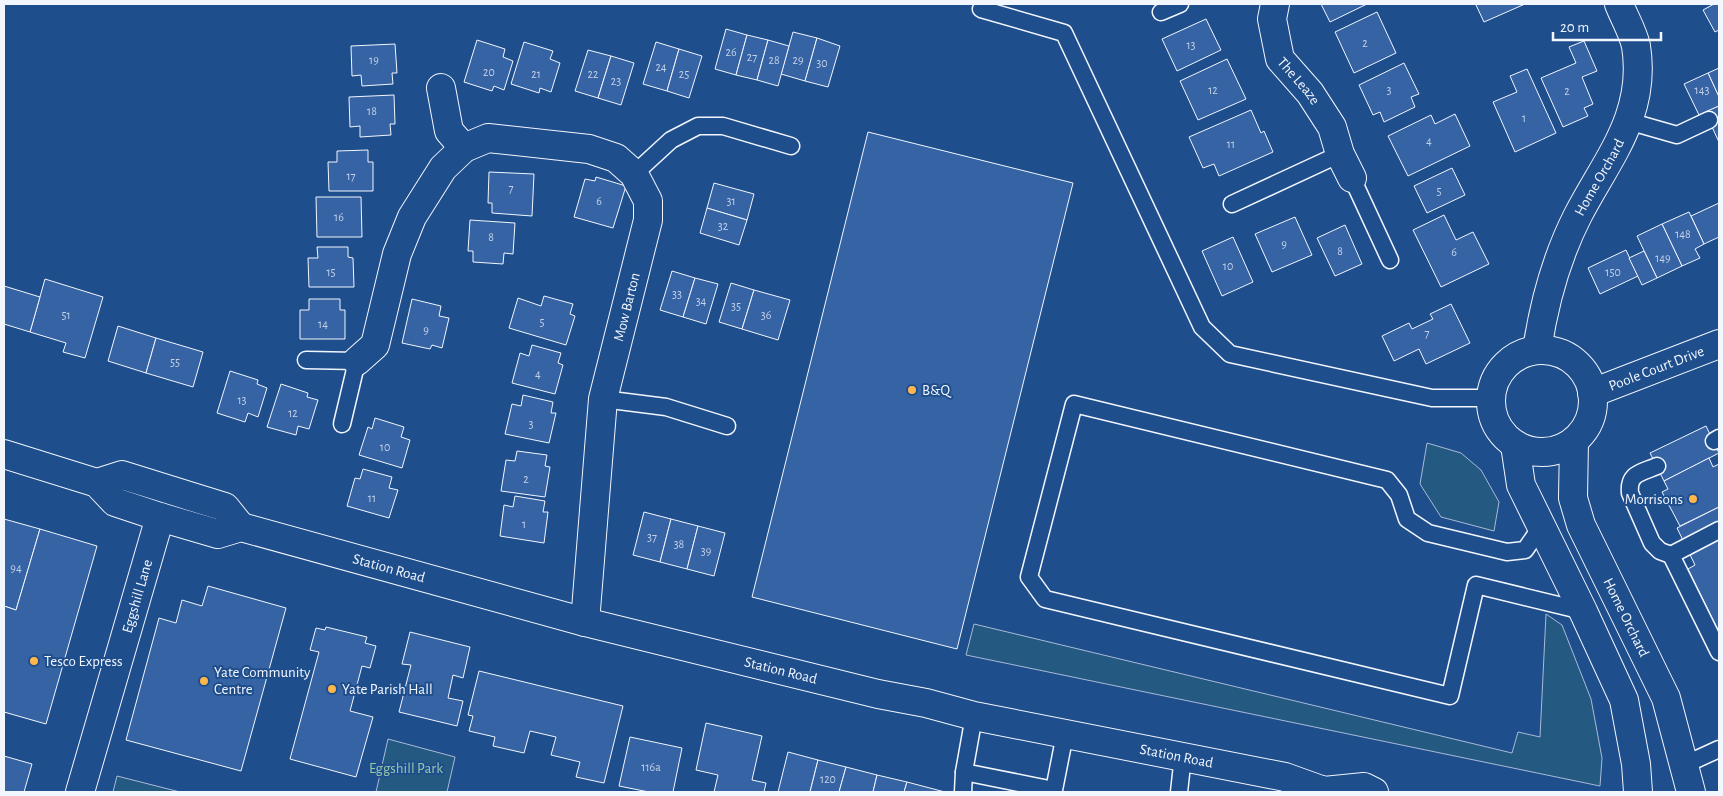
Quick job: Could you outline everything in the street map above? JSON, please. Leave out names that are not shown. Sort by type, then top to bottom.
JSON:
[{"type":"street","name":"The Leaze","points":[[1275,4],[1272,19],[1280,59],[1310,93],[1332,128],[1346,166]]},
{"type":"street","name":"Home Orchard","points":[[1537,350],[1542,315],[1559,256],[1578,215],[1614,152],[1632,111],[1638,81],[1636,45],[1619,4]]},
{"type":"street","points":[[441,88],[448,131],[464,148]]},
{"type":"street","name":"Mow Barton","points":[[357,361],[375,344],[397,254],[412,217],[443,168],[464,148],[488,138],[589,149],[616,158],[634,174],[648,201],[648,220],[603,399],[585,622]]},
{"type":"street","name":"Poole Court Drive","points":[[1592,393],[1719,344]]},
{"type":"street","points":[[1537,350],[1556,352],[1573,360],[1586,375],[1592,393],[1592,410],[1586,427],[1574,441],[1556,450],[1535,452],[1515,445],[1502,433],[1493,417],[1490,398],[1494,381],[1504,366],[1519,355],[1537,350]]},
{"type":"street","name":"Home Orchard","points":[[1574,441],[1573,498],[1581,525],[1666,698],[1691,792]]},
{"type":"street","points":[[1515,445],[1521,485],[1624,700],[1636,764],[1638,792]]},
{"type":"street","points":[[4,454],[97,483],[115,502],[160,517],[218,534],[241,527],[225,507],[183,494],[122,476],[97,483]]},
{"type":"street","name":"Eggshill Lane","points":[[80,792],[160,517]]},
{"type":"street","name":"Station Road","points":[[241,527],[585,622],[878,694],[926,703],[974,716],[1285,777],[1325,792],[1364,787],[1374,792]]},
{"type":"lane","points":[[1161,12],[1180,4]]},
{"type":"lane","points":[[981,9],[1064,33],[1202,327],[1230,354],[1432,398],[1490,398]]},
{"type":"lane","points":[[1628,121],[1678,135],[1709,120]]},
{"type":"lane","points":[[634,174],[671,140],[698,126],[723,126],[791,146]]},
{"type":"lane","points":[[1232,204],[1346,166]]},
{"type":"lane","name":"The Leaze","points":[[1346,166],[1390,260]]},
{"type":"lane","points":[[306,360],[357,361],[342,424]]},
{"type":"lane","points":[[603,399],[666,407],[727,426]]},
{"type":"lane","points":[[1541,527],[1525,550],[1507,552],[1428,533],[1407,519],[1399,495],[1387,480],[1074,404],[1029,576],[1045,599],[1450,696],[1476,586],[1583,611]]},
{"type":"lane","points":[[1657,466],[1632,477],[1629,484],[1630,493],[1652,543],[1660,551],[1671,555],[1719,652]]},
{"type":"lane","points":[[1671,555],[1719,530]]},
{"type":"lane","points":[[963,792],[964,772],[974,716]]},
{"type":"lane","points":[[964,772],[1054,790],[1065,734]]},
{"type":"lane","points":[[1684,765],[1719,749]]},
{"type":"lane","points":[[1179,792],[1183,756]]},
{"type":"green space","points":[[1427,443],[1461,453],[1481,470],[1499,502],[1494,531],[1441,517],[1420,484]]},
{"type":"green space","points":[[1546,614],[1562,625],[1591,699],[1602,758],[1600,786],[966,655],[974,624],[1512,753],[1518,732],[1540,737]]},
{"type":"green space","name":"Eggshill Park","points":[[388,739],[455,757],[447,792],[376,792]]},
{"type":"green space","points":[[117,776],[180,792],[113,792]]},
{"type":"building","points":[[1321,4],[1367,4],[1330,22]]},
{"type":"building","points":[[1525,4],[1484,22],[1476,5]]},
{"type":"building","points":[[1714,4],[1719,4],[1719,30],[1715,32],[1703,10]]},
{"type":"building","points":[[1377,12],[1396,53],[1354,73],[1335,32]]},
{"type":"building","points":[[1206,19],[1221,50],[1177,71],[1162,39]]},
{"type":"building","points":[[726,29],[747,35],[736,75],[715,69]]},
{"type":"building","points":[[793,32],[817,38],[805,81],[781,74]]},
{"type":"building","points":[[747,35],[768,40],[757,80],[736,75]]},
{"type":"building","points":[[817,38],[840,46],[828,87],[805,81]]},
{"type":"building","points":[[477,40],[505,49],[503,57],[513,61],[504,90],[494,86],[492,91],[464,82]]},
{"type":"building","points":[[768,40],[789,46],[778,86],[757,80]]},
{"type":"building","points":[[1584,41],[1597,71],[1582,77],[1593,104],[1584,108],[1588,116],[1563,127],[1541,78],[1576,63],[1569,47]]},
{"type":"building","points":[[524,42],[553,51],[550,59],[560,63],[551,92],[540,88],[539,93],[511,84]]},
{"type":"building","points":[[656,42],[679,49],[667,91],[643,84]]},
{"type":"building","points":[[395,44],[397,73],[392,73],[393,84],[362,86],[361,75],[352,76],[351,46]]},
{"type":"building","points":[[679,49],[702,56],[689,98],[667,91]]},
{"type":"building","points":[[588,50],[611,56],[598,98],[575,91]]},
{"type":"building","points":[[611,56],[634,63],[621,105],[598,98]]},
{"type":"building","points":[[1227,59],[1246,99],[1198,120],[1180,81]]},
{"type":"building","points":[[1404,63],[1419,94],[1411,97],[1415,107],[1384,122],[1380,112],[1373,115],[1359,85]]},
{"type":"building","points":[[1719,68],[1719,97],[1708,73]]},
{"type":"building","points":[[1527,69],[1556,133],[1515,152],[1493,102],[1517,92],[1510,76]]},
{"type":"building","points":[[1708,73],[1719,97],[1719,106],[1699,115],[1684,84]]},
{"type":"building","points":[[394,95],[395,124],[390,124],[391,135],[360,137],[360,126],[350,127],[349,97]]},
{"type":"building","points":[[1719,106],[1719,142],[1705,112]]},
{"type":"building","points":[[1251,110],[1261,133],[1264,131],[1273,152],[1219,176],[1214,164],[1203,168],[1189,137]]},
{"type":"building","points":[[1455,114],[1470,146],[1408,176],[1388,136],[1431,115],[1435,124]]},
{"type":"building","name":"B&Q","points":[[868,132],[1073,183],[957,649],[752,597]]},
{"type":"building","points":[[368,150],[368,162],[373,162],[373,191],[329,191],[328,162],[337,162],[337,151]]},
{"type":"building","points":[[1452,168],[1465,195],[1427,213],[1414,186]]},
{"type":"building","points":[[489,172],[534,174],[532,216],[492,213],[492,203],[488,203]]},
{"type":"building","points":[[596,177],[626,186],[613,228],[574,217],[585,179],[595,181]]},
{"type":"building","points":[[714,183],[754,194],[747,220],[707,208]]},
{"type":"building","points":[[316,197],[361,197],[362,237],[317,237]]},
{"type":"building","points":[[1719,203],[1719,237],[1704,244],[1691,216]]},
{"type":"building","points":[[707,208],[747,220],[739,245],[700,233]]},
{"type":"building","points":[[1689,212],[1704,244],[1695,249],[1700,258],[1682,266],[1662,224]]},
{"type":"building","points":[[1444,215],[1456,240],[1473,232],[1489,264],[1441,287],[1413,230]]},
{"type":"building","points":[[1295,217],[1312,255],[1272,272],[1255,234]]},
{"type":"building","points":[[470,220],[515,223],[513,254],[504,253],[503,264],[473,262],[473,251],[468,251]]},
{"type":"building","points":[[1662,224],[1682,266],[1657,278],[1637,236]]},
{"type":"building","points":[[1345,225],[1362,264],[1335,276],[1317,238]]},
{"type":"building","points":[[1233,237],[1253,282],[1222,296],[1202,251]]},
{"type":"building","points":[[317,247],[348,247],[348,257],[353,258],[354,287],[309,287],[308,258],[318,258]]},
{"type":"building","points":[[1626,250],[1638,276],[1600,294],[1588,268]]},
{"type":"building","points":[[1644,251],[1657,278],[1642,285],[1629,258]]},
{"type":"building","points":[[672,271],[695,278],[683,317],[660,310]]},
{"type":"building","points":[[695,278],[718,284],[706,324],[683,317]]},
{"type":"building","points":[[45,279],[103,297],[85,358],[63,352],[66,343],[30,332]]},
{"type":"building","points":[[731,283],[754,290],[742,329],[719,322]]},
{"type":"building","points":[[4,286],[40,297],[30,332],[4,324]]},
{"type":"building","points":[[754,290],[790,300],[778,340],[742,329]]},
{"type":"building","points":[[544,296],[573,304],[570,314],[575,316],[566,345],[509,328],[518,298],[541,306]]},
{"type":"building","points":[[309,299],[340,299],[340,310],[345,310],[345,339],[300,339],[300,310],[309,310]]},
{"type":"building","points":[[412,299],[441,306],[439,316],[449,318],[442,348],[432,345],[430,349],[402,343]]},
{"type":"building","points":[[1451,304],[1470,343],[1426,364],[1419,349],[1394,361],[1382,336],[1409,323],[1412,329],[1433,319],[1430,314]]},
{"type":"building","points":[[118,326],[156,338],[146,373],[108,361]]},
{"type":"building","points":[[156,338],[203,352],[193,387],[146,373]]},
{"type":"building","points":[[532,345],[561,353],[558,363],[563,365],[555,394],[512,383],[520,353],[529,356]]},
{"type":"building","points":[[230,371],[258,380],[257,384],[267,388],[258,417],[248,413],[245,422],[217,413]]},
{"type":"building","points":[[281,384],[308,393],[307,397],[318,400],[309,429],[298,426],[296,435],[267,427]]},
{"type":"building","points":[[523,395],[553,402],[551,413],[556,413],[549,443],[505,434],[512,404],[521,406]]},
{"type":"building","points":[[375,418],[404,427],[401,437],[410,440],[402,468],[359,455],[368,427],[372,429]]},
{"type":"building","points":[[1706,426],[1719,453],[1664,481],[1650,453]]},
{"type":"building","points":[[517,451],[547,455],[545,466],[550,467],[545,497],[501,491],[506,460],[515,461]]},
{"type":"building","name":"Morrisons","points":[[1709,458],[1713,467],[1719,464],[1719,507],[1680,526],[1662,492],[1668,489],[1664,481]]},
{"type":"building","points":[[363,469],[392,477],[389,488],[398,490],[389,518],[347,506],[355,478],[360,479]]},
{"type":"building","points":[[515,496],[545,501],[543,512],[548,512],[544,543],[500,536],[504,505],[513,507]]},
{"type":"building","points":[[1719,507],[1719,632],[1688,569],[1695,565],[1677,528]]},
{"type":"building","points":[[644,512],[671,519],[660,562],[633,555]]},
{"type":"building","points":[[4,519],[40,529],[16,610],[4,606]]},
{"type":"building","points":[[671,519],[698,526],[687,569],[660,562]]},
{"type":"building","points":[[698,526],[725,533],[714,576],[687,569]]},
{"type":"building","name":"Tesco Express","points":[[40,529],[97,546],[46,724],[4,712],[4,606],[16,610]]},
{"type":"building","name":"Yate Community Centre","points":[[208,586],[286,608],[241,771],[126,740],[159,618],[176,623],[182,600],[202,606]]},
{"type":"building","name":"Yate Parish Hall","points":[[326,627],[367,637],[365,643],[376,646],[370,668],[362,666],[350,711],[373,717],[356,777],[290,759],[319,652],[310,650],[316,628],[325,630]]},
{"type":"building","points":[[410,632],[470,647],[463,678],[453,675],[448,698],[463,701],[457,726],[399,712],[411,665],[402,664]]},
{"type":"building","points":[[479,671],[623,706],[604,783],[576,777],[580,762],[551,755],[556,737],[530,731],[524,753],[493,746],[495,737],[469,731],[473,716],[468,715]]},
{"type":"building","points":[[706,723],[762,736],[752,780],[766,783],[764,792],[714,792],[718,775],[696,770]]},
{"type":"building","points":[[630,737],[682,748],[673,792],[649,792],[619,786]]},
{"type":"building","points":[[788,752],[818,760],[810,792],[778,792]]},
{"type":"building","points":[[4,756],[32,764],[24,792],[4,792]]},
{"type":"building","points":[[818,760],[846,767],[839,792],[810,792]]},
{"type":"building","points":[[846,767],[877,775],[873,792],[839,792]]},
{"type":"building","points":[[877,775],[907,782],[904,792],[873,792]]},
{"type":"building","points":[[907,782],[945,792],[904,792]]},
{"type":"place","name":"B&Q","points":[[912,390]]},
{"type":"place","name":"Morrisons","points":[[1693,499]]},
{"type":"place","name":"Tesco Express","points":[[34,661]]},
{"type":"place","name":"Yate Community Centre","points":[[204,681]]},
{"type":"place","name":"Yate Parish Hall","points":[[332,689]]}]
